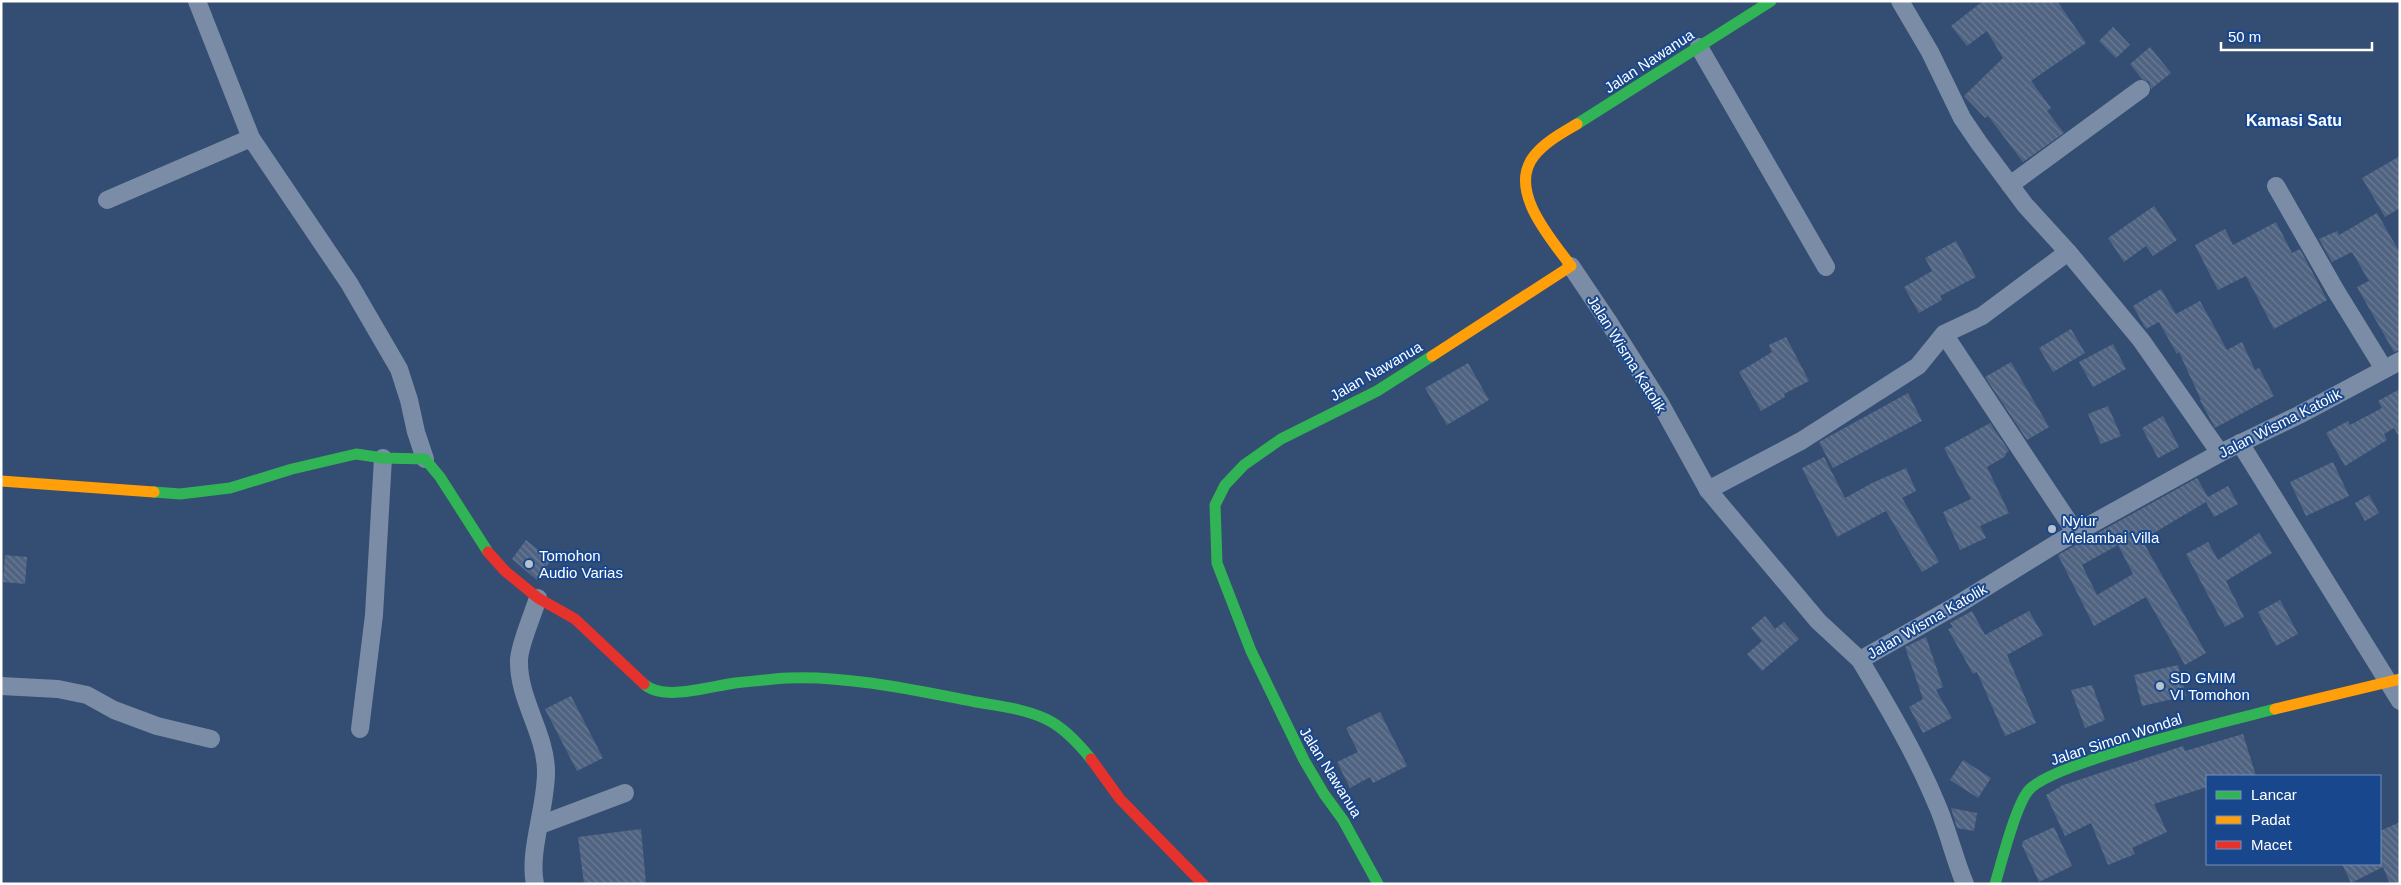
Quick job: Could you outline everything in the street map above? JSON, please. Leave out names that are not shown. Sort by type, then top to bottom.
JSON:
[{"type":"street","points":[[197,1],[251,138],[349,283],[399,369],[410,400],[416,432],[425,459],[440,477],[481,544],[504,571],[538,598],[575,619],[650,690],[678,693],[736,683],[788,678],[831,678],[952,697],[1019,710],[1046,719],[1070,736],[1086,753],[1120,799],[1203,884]]},
{"type":"street","name":"Jalan Nawanua","points":[[1378,884],[1343,820],[1324,794],[1304,760],[1251,651],[1217,563],[1215,504],[1225,485],[1244,465],[1281,439],[1377,391],[1571,266],[1527,199],[1526,178],[1529,162],[1540,148],[1559,135],[1771,1]]},
{"type":"street","points":[[1900,1],[1930,52],[1962,118],[2025,206],[2068,252],[2141,340],[2220,453]]},
{"type":"street","points":[[1699,47],[1826,267]]},
{"type":"street","points":[[2010,185],[2141,89]]},
{"type":"street","points":[[107,200],[251,138]]},
{"type":"street","points":[[2276,186],[2336,291],[2392,365]]},
{"type":"street","points":[[1708,490],[1801,441],[1918,366],[1944,334],[1982,316],[2068,252]]},
{"type":"street","name":"Jalan Wisma Katolik","points":[[1571,266],[1660,403],[1708,490],[1818,621],[1860,660],[2076,533],[2220,453],[2299,415],[2392,365]]},
{"type":"street","points":[[1944,334],[2076,533]]},
{"type":"street","points":[[2240,443],[2393,680],[2400,702]]},
{"type":"street","points":[[1,481],[180,494],[230,488],[292,469],[356,454],[383,458],[425,459]]},
{"type":"street","points":[[360,729],[374,616],[383,458]]},
{"type":"street","points":[[535,884],[536,852],[545,795],[546,768],[540,740],[521,685],[519,658],[538,598]]},
{"type":"street","points":[[1860,660],[1921,767],[1938,806],[1965,884]]},
{"type":"street","name":"Jalan Simon Wondal","points":[[1995,884],[2016,818],[2028,790],[2057,772],[2179,733],[2393,680]]},
{"type":"street","points":[[1,686],[58,689],[87,695],[114,710],[150,724],[211,739]]},
{"type":"street","points":[[540,825],[625,792]]},
{"type":"building","points":[[1983,1],[2057,1],[2086,43],[2031,81],[2051,108],[2047,111],[2064,133],[2023,162],[1988,116],[1985,118],[1964,96],[2003,58],[1987,31],[1967,46],[1951,26]]},
{"type":"building","points":[[2113,27],[2130,45],[2116,58],[2099,41]]},
{"type":"building","points":[[2150,47],[2171,73],[2151,89],[2149,82],[2142,79],[2130,64]]},
{"type":"building","points":[[2400,156],[2400,208],[2385,217],[2362,178]]},
{"type":"building","points":[[2154,206],[2177,240],[2153,256],[2146,246],[2124,262],[2108,238]]},
{"type":"building","points":[[2377,213],[2400,253],[2400,350],[2394,352],[2357,287],[2369,281],[2352,252],[2332,262],[2319,239],[2337,231],[2339,235]]},
{"type":"building","points":[[2276,222],[2292,253],[2300,249],[2327,300],[2274,329],[2246,276],[2218,290],[2195,245],[2225,229],[2233,245]]},
{"type":"building","points":[[1956,241],[1976,277],[1940,296],[1942,300],[1919,313],[1904,287],[1932,271],[1925,258]]},
{"type":"building","points":[[2161,289],[2176,314],[2200,301],[2227,350],[2242,342],[2255,370],[2259,368],[2274,396],[2215,428],[2200,400],[2179,352],[2177,354],[2159,322],[2146,329],[2133,306]]},
{"type":"building","points":[[2071,329],[2085,353],[2053,372],[2039,348]]},
{"type":"building","points":[[1786,337],[1809,381],[1784,394],[1785,397],[1761,411],[1739,372],[1772,352],[1769,345]]},
{"type":"building","points":[[2113,344],[2126,369],[2093,387],[2079,362]]},
{"type":"building","points":[[2011,362],[2049,427],[2027,440],[1985,377]]},
{"type":"building","points":[[1468,363],[1489,400],[1447,425],[1425,388]]},
{"type":"building","points":[[2400,389],[2400,438],[2394,428],[2384,434],[2387,440],[2345,466],[2326,433],[2348,421],[2350,425],[2382,408],[2378,401]]},
{"type":"building","points":[[1908,393],[1922,421],[1833,468],[1819,442]]},
{"type":"building","points":[[2108,406],[2121,436],[2101,444],[2088,414]]},
{"type":"building","points":[[2163,416],[2179,447],[2158,458],[2142,428]]},
{"type":"building","points":[[1990,423],[2009,451],[2005,454],[2006,456],[1987,467],[2009,513],[1980,526],[1986,538],[1960,550],[1943,512],[1971,499],[1944,448]]},
{"type":"building","points":[[1824,457],[1845,498],[1872,483],[1906,468],[1916,491],[1902,498],[1939,562],[1922,572],[1886,511],[1837,537],[1802,468]]},
{"type":"building","points":[[2333,462],[2349,496],[2306,516],[2290,482]]},
{"type":"building","points":[[2197,478],[2208,497],[2228,486],[2238,504],[2214,517],[2206,502],[2142,540],[2206,653],[2185,665],[2146,597],[2094,626],[2058,555]],"holes":[[[2118,545],[2133,574],[2097,595],[2082,565]]]},
{"type":"building","points":[[2369,495],[2379,513],[2365,521],[2355,503]]},
{"type":"building","points":[[2259,533],[2272,553],[2226,581],[2244,617],[2225,627],[2186,554],[2208,542],[2218,560]]},
{"type":"building","name":"Tomohon Audio Varias","points":[[526,540],[551,560],[537,580],[512,559]]},
{"type":"building","points":[[5,555],[27,557],[25,584],[3,582]]},
{"type":"building","points":[[2280,600],[2298,634],[2276,646],[2258,612]]},
{"type":"building","points":[[1972,611],[1985,635],[2029,611],[2043,635],[2007,655],[2036,723],[2005,736],[1977,672],[1973,674],[1948,629],[1953,627],[1950,623]]},
{"type":"building","points":[[1765,616],[1775,629],[1784,622],[1799,639],[1762,671],[1747,654],[1762,641],[1751,628]]},
{"type":"building","points":[[1926,637],[1943,687],[1936,690],[1952,718],[1923,733],[1909,707],[1923,699],[1905,647]]},
{"type":"building","name":"SD GMIM VI Tomohon","points":[[2178,665],[2186,696],[2142,706],[2134,675]]},
{"type":"building","points":[[2092,685],[2105,720],[2085,728],[2071,690]]},
{"type":"building","points":[[571,696],[603,758],[577,771],[545,709]]},
{"type":"building","points":[[1380,712],[1407,766],[1373,783],[1370,777],[1350,788],[1337,762],[1358,752],[1346,728]]},
{"type":"building","points":[[2243,734],[2256,775],[2206,775],[2206,787],[2154,804],[2167,832],[2132,848],[2135,854],[2108,865],[2091,823],[2065,836],[2046,795],[2063,785],[2183,746],[2185,751]]},
{"type":"building","points":[[1963,760],[1991,778],[1978,798],[1950,780]]},
{"type":"building","points":[[1951,808],[1977,813],[1974,831],[1957,828]]},
{"type":"building","points":[[2400,822],[2400,884],[2390,884],[2383,867],[2351,883],[2342,865],[2381,865],[2381,831]]},
{"type":"building","points":[[2054,827],[2072,866],[2039,882],[2022,845],[2023,841]]},
{"type":"building","points":[[641,829],[646,884],[584,884],[578,837]]},
{"type":"traffic: fast","points":[[1577,124],[1771,1]]},
{"type":"traffic: fast","points":[[1378,884],[1343,820],[1324,794],[1304,760],[1251,651],[1217,563],[1215,505],[1225,485],[1244,465],[1281,439],[1377,391],[1432,356]]},
{"type":"traffic: fast","points":[[154,492],[180,494],[230,488],[292,469],[356,454],[383,458],[425,459],[440,477],[488,552]]},
{"type":"traffic: fast","points":[[644,684],[652,689],[663,692],[675,692],[735,683],[810,678],[858,681],[907,689],[1012,708],[1038,716],[1052,722],[1065,731],[1091,759]]},
{"type":"traffic: fast","points":[[1995,884],[2018,809],[2028,791],[2043,780],[2104,756],[2184,732],[2275,709]]},
{"type":"traffic: slow","points":[[1432,356],[1571,266],[1535,214],[1526,184],[1527,169],[1538,151],[1548,142],[1577,124]]},
{"type":"traffic: slow","points":[[1,481],[154,492]]},
{"type":"traffic: slow","points":[[2275,709],[2400,679]]},
{"type":"traffic: jam","points":[[488,552],[505,571],[538,598],[575,619],[644,684]]},
{"type":"traffic: jam","points":[[1091,759],[1120,799],[1203,884]]},
{"type":"place","name":"Nyiur Melambai Villa","points":[[2052,529]]},
{"type":"place","name":"Tomohon Audio Varias","points":[[529,564]]},
{"type":"place","name":"SD GMIM VI Tomohon","points":[[2160,686]]},
{"type":"district","name":"Kamasi Satu","points":[[2294,120]]}]
